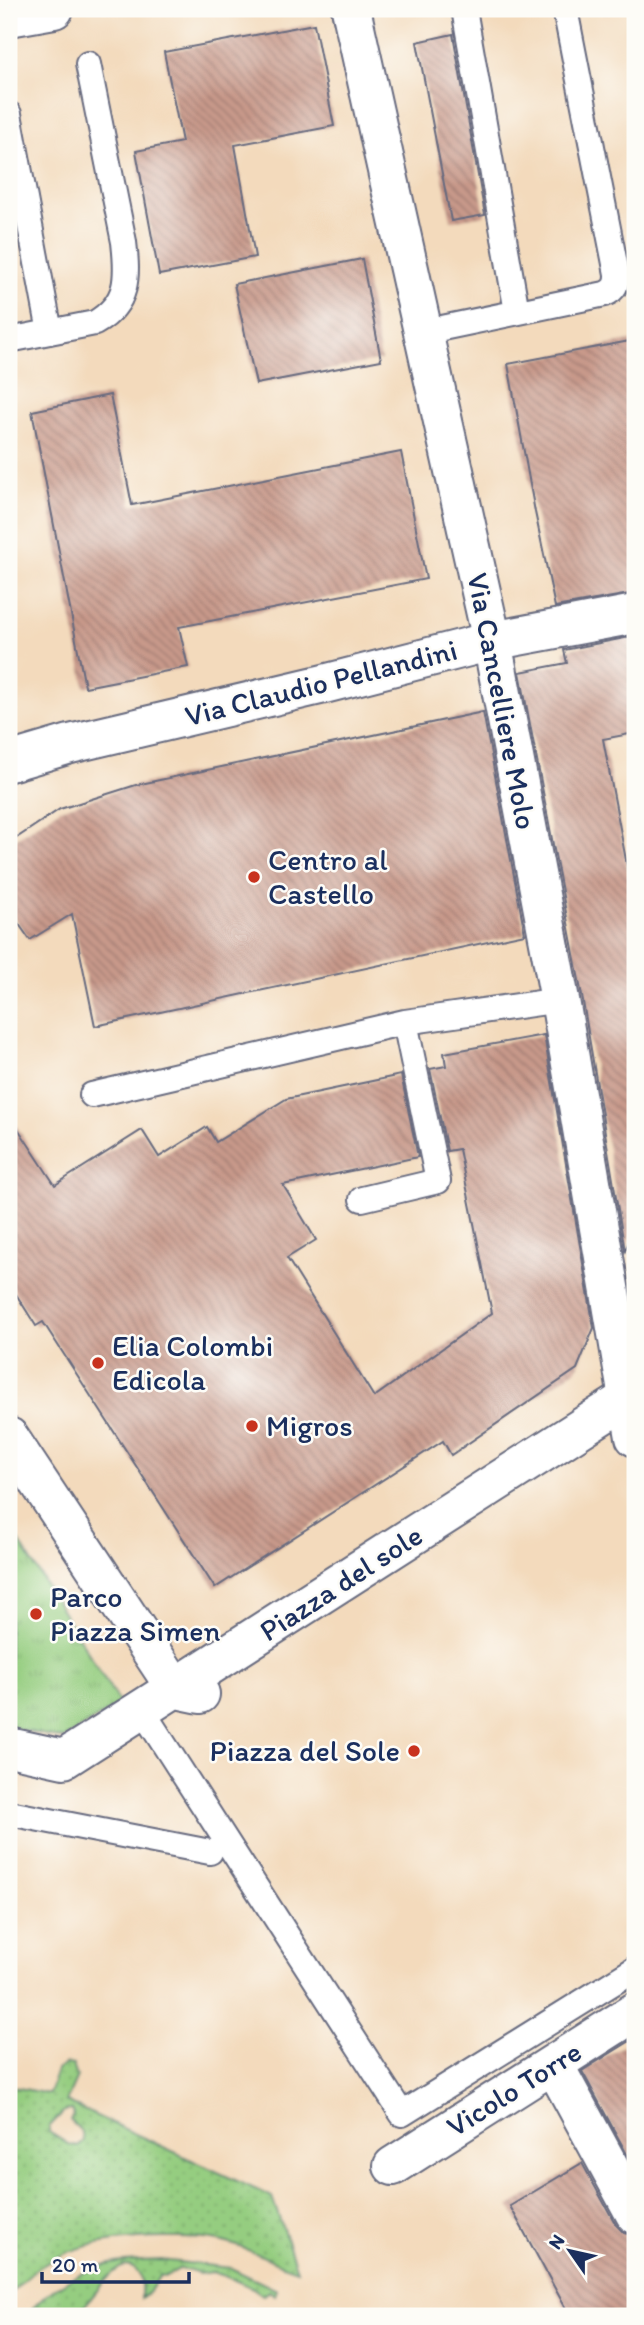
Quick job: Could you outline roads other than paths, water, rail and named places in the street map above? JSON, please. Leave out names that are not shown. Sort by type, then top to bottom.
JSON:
[{"type":"street","points":[[9,17],[54,9]]},
{"type":"street","name":"Via Cancelliere Molo","points":[[351,9],[492,641],[632,1396],[635,1437]]},
{"type":"street","name":"Via Claudio Pellandini","points":[[9,762],[70,744],[492,641],[635,614]]},
{"type":"street","name":"Piazza del sole","points":[[9,1747],[64,1759],[142,1710],[192,1693],[632,1396]]},
{"type":"street","points":[[9,1437],[192,1693]]},
{"type":"street","name":"Vicolo Torre","points":[[393,2166],[635,2012]]},
{"type":"street","points":[[554,2065],[635,2214]]},
{"type":"lane","points":[[464,9],[517,312]]},
{"type":"lane","points":[[423,332],[605,294],[612,291],[617,282],[565,9]]},
{"type":"lane","points":[[9,340],[94,323],[106,316],[119,301],[125,288],[127,267],[124,242],[88,64]]},
{"type":"lane","points":[[9,114],[50,332]]},
{"type":"lane","points":[[92,1095],[405,1022],[560,1000]]},
{"type":"lane","points":[[362,1199],[438,1181],[405,1022]]},
{"type":"lane","points":[[142,1710],[402,2114],[635,1969]]},
{"type":"lane","points":[[9,1813],[210,1852]]},
{"type":"place","name":"Centro al Castello","points":[[254,877]]},
{"type":"place","name":"Elia Colombi Edicola","points":[[98,1363]]},
{"type":"place","name":"Migros","points":[[252,1426]]},
{"type":"place","name":"Parco Piazza Simen","points":[[36,1614]]},
{"type":"place","name":"Piazza del Sole","points":[[414,1751]]}]
